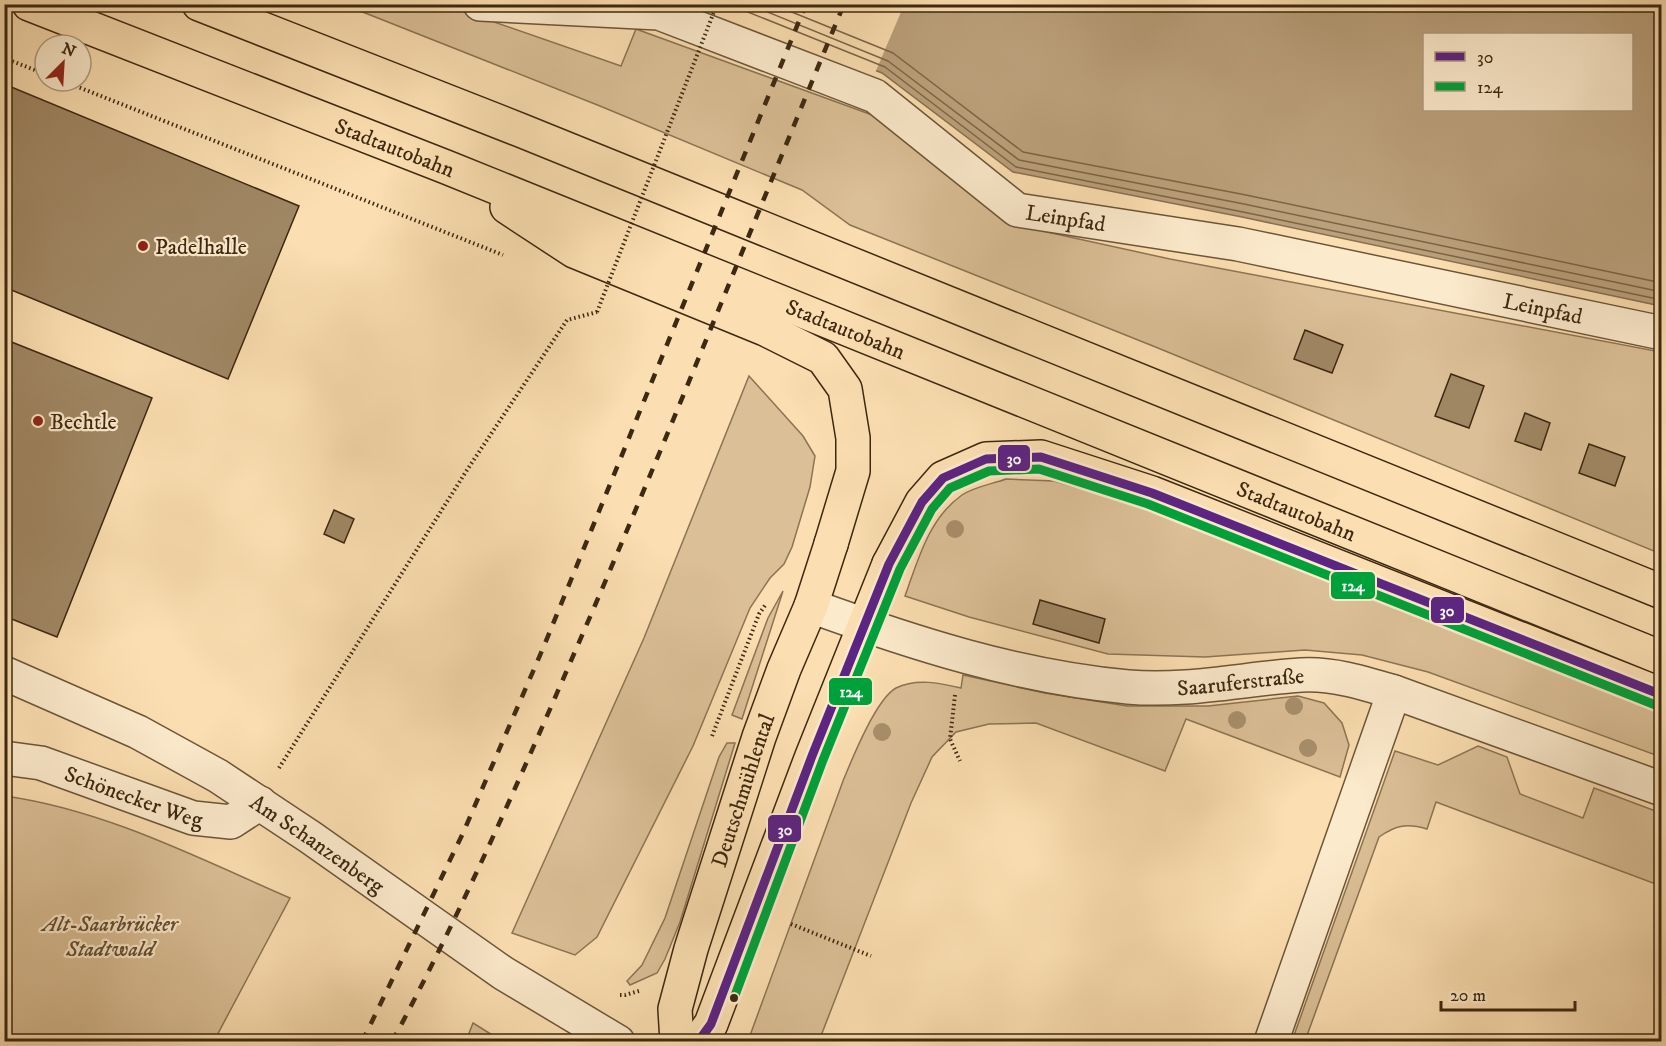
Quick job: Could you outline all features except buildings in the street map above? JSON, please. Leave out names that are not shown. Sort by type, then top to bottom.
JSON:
[{"type":"main road","name":"Stadtautobahn","points":[[29,4],[446,167],[1662,658]]},
{"type":"main road","points":[[199,4],[542,139],[1662,592]]},
{"type":"main road","name":"Deutschmühlental","points":[[446,167],[574,251],[765,329],[823,358],[845,390],[853,438],[853,471],[811,606],[784,669],[759,737],[692,949],[675,1009],[677,1041]]},
{"type":"main road","points":[[698,1041],[711,1024],[812,756],[889,564],[922,502],[943,478],[986,459],[1041,457],[1152,493],[1662,695]]},
{"type":"street","name":"Leinpfad","points":[[480,4],[659,13],[875,96],[1017,210],[1238,244],[1662,333]]},
{"type":"street","name":"Saaruferstraße","points":[[811,606],[958,656],[1050,675],[1129,687],[1208,686],[1303,675],[1355,680],[1662,789]]},
{"type":"street","name":"Am Schanzenberg","points":[[4,673],[138,732],[218,777],[260,803],[488,963],[618,1041]]},
{"type":"street","points":[[1271,1041],[1394,692]]},
{"type":"street","name":"Schönecker Weg","points":[[4,758],[41,763],[193,818],[231,822],[260,803]]},
{"type":"path","points":[[291,747],[467,470],[567,320],[597,312],[717,4]]},
{"type":"path","points":[[4,58],[33,69]]},
{"type":"path","points":[[93,93],[505,256]]},
{"type":"path","points":[[593,291],[604,295]]},
{"type":"path","points":[[956,689],[950,739],[960,761]]},
{"type":"path","points":[[789,924],[871,956]]},
{"type":"green space","points":[[345,5],[472,5],[471,14],[621,66],[636,29],[875,116],[1010,224],[1170,259],[1661,352],[1661,554],[850,225],[802,190],[600,106]]},
{"type":"green space","points":[[749,376],[803,436],[815,456],[810,487],[792,547],[784,564],[770,578],[750,608],[693,746],[597,937],[575,955],[512,933],[644,638]]},
{"type":"green space","points":[[1006,479],[1054,481],[1124,501],[1231,541],[1661,712],[1661,757],[1428,672],[1362,655],[1305,650],[1205,657],[1108,654],[969,617],[905,596],[920,554],[941,515],[967,492]]},
{"type":"green space","points":[[783,591],[742,719],[732,715],[768,618]]},
{"type":"green space","points":[[963,675],[1045,693],[1127,706],[1208,706],[1298,696],[1324,703],[1342,723],[1349,745],[1340,777],[1186,719],[1165,771],[1036,723],[989,724],[956,732],[932,757],[911,803],[819,1041],[748,1041],[843,781],[873,716],[888,694],[896,688],[920,682],[961,688]]},
{"type":"green space","points":[[727,743],[735,743],[680,922],[657,973],[630,985],[627,981],[642,965],[665,918],[719,757]]},
{"type":"green space","points":[[1478,746],[1507,757],[1520,794],[1583,818],[1594,788],[1661,813],[1661,886],[1436,802],[1427,829],[1402,826],[1379,837],[1305,1041],[1292,1041],[1395,751],[1438,765]]},
{"type":"green space","name":"Alt-Saarbrücker Stadtwald","points":[[5,796],[79,812],[115,824],[186,852],[290,898],[214,1041],[5,1041]]},
{"type":"green space","points":[[473,1023],[502,1041],[466,1041]]},
{"type":"water","points":[[712,5],[1661,5],[1661,306],[1242,217],[1013,172],[882,73]]},
{"type":"pier","points":[[709,4],[904,5],[875,73],[710,7]]},
{"type":"railway","points":[[362,1042],[463,833],[544,646],[806,4]]},
{"type":"railway","points":[[392,1042],[473,880],[548,714],[659,454],[844,4]]},
{"type":"transit line","name":"30","points":[[698,1042],[711,1024],[812,756],[889,564],[922,502],[943,478],[986,459],[1041,457],[1152,493],[1662,695]]},
{"type":"transit line","name":"124","points":[[734,998],[823,760],[900,569],[932,509],[950,488],[989,471],[1039,469],[1148,504],[1658,706]]},
{"type":"place","name":"Padelhalle","points":[[143,246]]},
{"type":"place","name":"Bechtle","points":[[38,421]]}]
